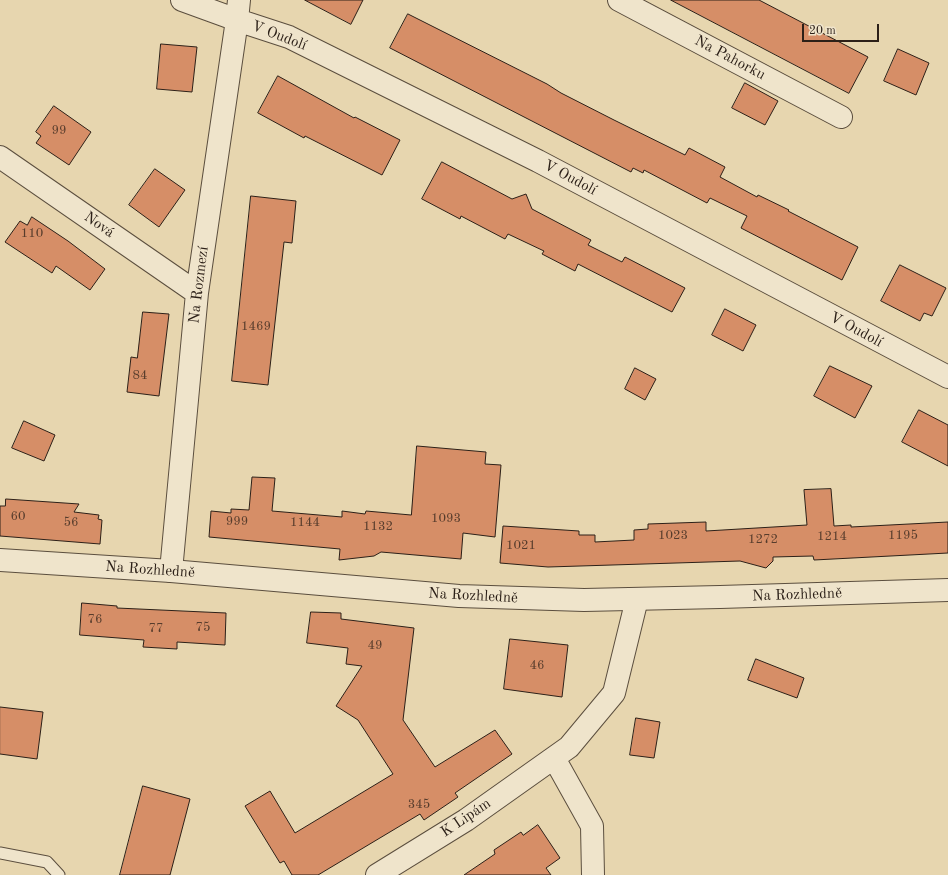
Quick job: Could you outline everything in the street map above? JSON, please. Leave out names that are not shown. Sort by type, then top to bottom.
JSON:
[{"type":"street","name":"V Oudolí","points":[[182,0],[238,10],[538,161],[948,377]]},
{"type":"street","name":"Na Pahorku","points":[[619,0],[841,117]]},
{"type":"street","name":"Na Rozmezí","points":[[171,571],[197,293],[238,10]]},
{"type":"street","name":"Nová","points":[[0,157],[197,293]]},
{"type":"street","name":"Na Rozhledně","points":[[0,560],[171,571],[459,596],[584,600],[948,590]]},
{"type":"street","name":"K Lipám","points":[[377,875],[466,820],[569,747],[614,693],[637,599]]},
{"type":"street","points":[[554,758],[592,826],[593,875]]},
{"type":"lane","points":[[0,853],[47,862],[59,875]]},
{"type":"building","points":[[305,0],[363,0],[351,24]]},
{"type":"building","points":[[671,0],[759,0],[868,57],[849,93]]},
{"type":"building","points":[[408,14],[685,155],[689,148],[725,167],[720,177],[757,197],[758,195],[789,210],[788,211],[858,247],[842,280],[741,228],[747,216],[710,198],[707,203],[644,170],[643,173],[633,168],[631,172],[390,48]]},
{"type":"building","points":[[161,44],[197,47],[192,92],[157,89]]},
{"type":"building","points":[[898,49],[929,63],[916,95],[884,81]]},
{"type":"building","points":[[278,76],[354,118],[355,117],[400,140],[382,175],[305,136],[304,138],[258,113]]},
{"type":"building","points":[[745,83],[778,101],[765,125],[732,108]]},
{"type":"building","points":[[54,106],[91,132],[69,165],[36,143],[41,136],[36,132]]},
{"type":"building","points":[[442,162],[512,199],[526,194],[532,209],[591,240],[588,245],[622,262],[625,257],[685,288],[672,312],[578,264],[575,271],[542,254],[544,251],[508,234],[505,239],[461,216],[460,219],[422,199]]},
{"type":"building","points":[[155,169],[185,190],[159,227],[129,205]]},
{"type":"building","points":[[251,196],[296,201],[292,243],[284,242],[268,385],[232,381]]},
{"type":"building","points":[[32,217],[68,241],[105,269],[90,290],[56,266],[52,273],[5,242],[20,221],[27,225]]},
{"type":"building","points":[[900,265],[946,288],[932,316],[924,313],[920,321],[881,301]]},
{"type":"building","points":[[725,309],[756,325],[743,351],[712,335]]},
{"type":"building","points":[[143,312],[169,314],[159,396],[127,392],[131,357],[137,358]]},
{"type":"building","points":[[830,366],[872,386],[855,418],[814,396]]},
{"type":"building","points":[[635,368],[656,379],[645,400],[625,389]]},
{"type":"building","points":[[919,410],[948,425],[948,466],[902,442]]},
{"type":"building","points":[[24,421],[55,435],[44,461],[12,448]]},
{"type":"building","points":[[417,446],[486,452],[485,464],[501,465],[495,537],[463,533],[461,559],[381,552],[374,556],[339,560],[340,549],[209,537],[211,511],[231,513],[231,509],[249,510],[252,477],[275,478],[272,511],[342,517],[342,511],[365,514],[366,511],[411,515]]},
{"type":"building","points":[[831,489],[834,526],[851,525],[851,527],[948,522],[948,553],[814,560],[813,556],[773,557],[773,561],[766,568],[740,561],[548,567],[500,563],[503,526],[579,531],[579,535],[595,535],[595,542],[634,540],[634,530],[648,529],[648,524],[706,522],[706,531],[807,525],[804,490]]},
{"type":"building","points":[[6,499],[79,504],[74,512],[99,515],[98,519],[102,520],[100,544],[0,536],[0,506],[5,506]]},
{"type":"building","points":[[82,603],[117,606],[117,608],[226,613],[225,645],[177,642],[177,649],[143,647],[144,640],[80,635]]},
{"type":"building","points":[[311,612],[341,613],[341,619],[414,628],[403,720],[435,767],[495,730],[512,754],[455,793],[458,797],[424,820],[420,814],[318,875],[292,875],[284,861],[280,863],[245,806],[270,791],[295,833],[393,774],[358,720],[336,706],[362,666],[346,664],[348,648],[307,643]]},
{"type":"building","points":[[510,639],[568,645],[562,697],[504,689]]},
{"type":"building","points":[[756,659],[804,678],[797,698],[748,680]]},
{"type":"building","points":[[0,707],[43,712],[37,759],[0,754]]},
{"type":"building","points":[[636,718],[660,722],[654,758],[630,755]]},
{"type":"building","points":[[143,786],[190,799],[170,875],[120,875]]},
{"type":"building","points":[[538,825],[560,858],[546,868],[551,875],[464,875],[495,854],[494,850],[521,832],[523,835]]}]
